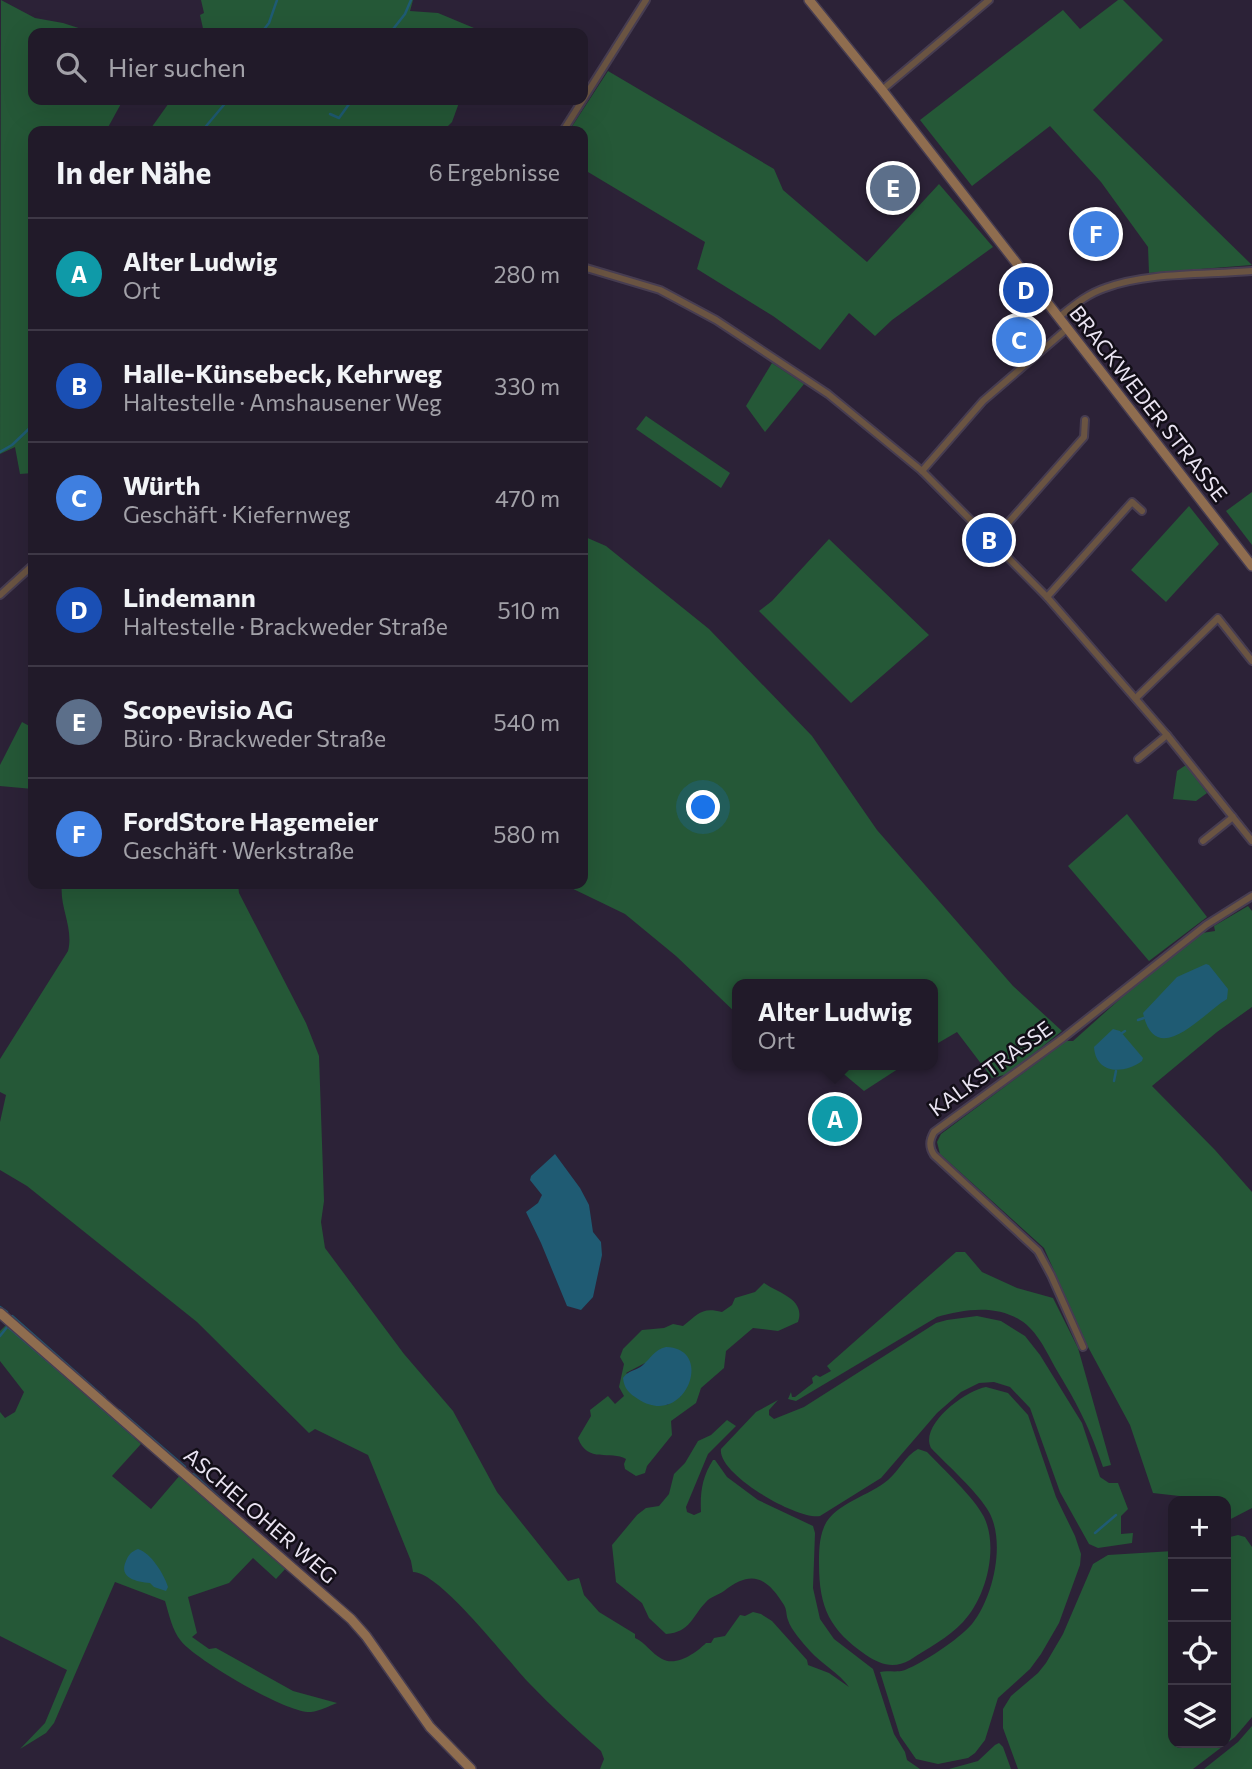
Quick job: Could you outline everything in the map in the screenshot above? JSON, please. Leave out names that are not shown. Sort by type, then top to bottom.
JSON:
[{"type":"street","points":[[588,92],[646,0]]},
{"type":"street","name":"BRACKWEDER STRASSE","points":[[809,0],[1252,566]]},
{"type":"street","points":[[882,90],[989,0]]},
{"type":"street","points":[[566,126],[579,105]]},
{"type":"street","points":[[588,268],[660,290],[716,320],[828,394],[922,471],[1047,597],[1167,734],[1252,841]]},
{"type":"street","points":[[1059,317],[1085,298],[1114,285],[1152,279],[1252,271]]},
{"type":"street","points":[[922,471],[983,401],[1068,328]]},
{"type":"street","points":[[993,540],[1084,437],[1085,420]]},
{"type":"street","points":[[1047,597],[1132,502],[1142,511]]},
{"type":"street","points":[[0,595],[28,570]]},
{"type":"street","points":[[1136,698],[1218,618],[1252,661]]},
{"type":"street","points":[[1138,759],[1167,734]]},
{"type":"street","points":[[1203,841],[1233,817]]},
{"type":"street","name":"KALKSTRASSE","points":[[1083,1347],[1038,1251],[934,1155],[931,1138],[934,1132],[1041,1055],[1206,925],[1252,896]]},
{"type":"street","name":"ASCHELOHER WEG","points":[[0,1313],[351,1619],[430,1727],[471,1769]]},
{"type":"green space","points":[[1,0],[35,18],[78,28],[28,28],[28,105],[120,105],[109,126],[28,126],[28,473],[20,474],[15,447],[0,454]]},
{"type":"green space","points":[[201,0],[413,0],[410,11],[438,13],[474,28],[203,28],[200,15],[204,13]]},
{"type":"green space","points":[[1118,0],[1123,0],[1163,40],[1093,110],[1252,265],[1149,273],[1148,247],[1101,182],[1050,126],[972,186],[920,120],[1063,10],[1080,29]]},
{"type":"green space","points":[[608,71],[774,169],[783,190],[867,262],[939,184],[993,247],[892,320],[875,336],[849,313],[820,350],[773,316],[697,269],[705,242],[588,172],[588,126],[572,126]]},
{"type":"green space","points":[[167,105],[458,105],[448,126],[153,126]]},
{"type":"green space","points":[[772,363],[804,384],[765,432],[746,406]]},
{"type":"green space","points":[[646,416],[730,473],[721,488],[636,429]]},
{"type":"green space","points":[[1252,492],[1252,545],[1226,511]]},
{"type":"green space","points":[[1189,506],[1219,544],[1166,602],[1131,570]]},
{"type":"green space","points":[[588,538],[606,546],[709,629],[812,736],[877,830],[1013,986],[1062,1031],[1008,1074],[992,1078],[957,1032],[938,1043],[938,979],[732,979],[732,1009],[676,956],[625,914],[573,889],[588,889]]},
{"type":"green space","points":[[829,539],[929,635],[851,703],[759,611],[772,601]]},
{"type":"green space","points":[[22,722],[28,725],[28,789],[0,786],[0,765]]},
{"type":"green space","points":[[1186,765],[1207,793],[1196,801],[1173,799],[1177,771]]},
{"type":"green space","points":[[1127,814],[1207,917],[1149,961],[1068,866]]},
{"type":"green space","points":[[62,889],[239,889],[306,1023],[319,1056],[324,1201],[321,1222],[325,1248],[404,1354],[453,1411],[497,1492],[568,1581],[579,1578],[584,1595],[599,1612],[635,1634],[635,1638],[662,1659],[674,1661],[686,1657],[706,1643],[711,1643],[714,1638],[725,1636],[740,1615],[753,1612],[772,1621],[807,1660],[808,1665],[829,1673],[849,1687],[815,1656],[794,1632],[784,1605],[764,1582],[750,1579],[734,1584],[708,1600],[686,1627],[666,1634],[649,1618],[642,1603],[616,1582],[612,1545],[637,1515],[646,1508],[659,1506],[669,1494],[674,1474],[685,1463],[698,1441],[711,1435],[727,1420],[736,1426],[708,1454],[686,1507],[687,1512],[694,1515],[701,1512],[704,1479],[709,1466],[715,1460],[727,1477],[758,1500],[813,1526],[813,1588],[820,1619],[834,1639],[873,1669],[894,1734],[907,1760],[920,1769],[600,1769],[604,1759],[601,1751],[529,1683],[456,1601],[425,1576],[413,1572],[368,1455],[315,1429],[309,1433],[197,1322],[27,1186],[0,1170],[0,1122],[6,1095],[0,1092],[0,1059],[68,951],[69,934]]},
{"type":"green space","points":[[1248,906],[1252,911],[1252,1007],[1152,1086],[1252,1192],[1252,1508],[1231,1519],[1231,1496],[1153,1493],[1130,1425],[1087,1345],[1044,1248],[940,1154],[937,1142],[941,1134],[1066,1041],[1073,1041],[1130,990],[1202,933],[1215,931],[1214,926]]},
{"type":"green space","points":[[839,1070],[896,1070],[864,1091]]},
{"type":"green space","points":[[956,1252],[965,1252],[982,1272],[1017,1288],[1053,1298],[1078,1348],[1111,1465],[1103,1467],[1078,1408],[1038,1338],[1020,1320],[997,1311],[961,1311],[937,1317],[796,1401],[788,1399],[791,1392],[792,1397],[795,1397],[813,1383],[812,1378],[816,1375],[820,1377],[831,1371],[827,1366]]},
{"type":"green space","points":[[764,1283],[789,1298],[798,1308],[798,1322],[778,1331],[753,1328],[726,1351],[724,1368],[701,1388],[696,1403],[671,1421],[672,1435],[647,1466],[645,1473],[636,1476],[625,1469],[626,1459],[593,1454],[582,1446],[578,1438],[591,1416],[590,1410],[608,1396],[615,1404],[624,1396],[619,1387],[624,1364],[620,1357],[623,1349],[642,1330],[664,1328],[673,1324],[683,1326],[701,1313],[709,1310],[722,1312],[732,1305],[735,1298],[755,1292]],"holes":[[[645,1363],[681,1396],[667,1405],[626,1373]]]},
{"type":"green space","points":[[977,1316],[1001,1321],[1025,1336],[1040,1355],[1082,1423],[1100,1477],[1109,1483],[1118,1483],[1128,1509],[1121,1516],[1121,1534],[1133,1533],[1132,1543],[1098,1548],[1089,1544],[1060,1492],[1030,1408],[1010,1387],[994,1382],[979,1383],[961,1392],[937,1413],[881,1478],[820,1516],[794,1511],[760,1493],[732,1471],[723,1459],[721,1449],[756,1412],[778,1400],[769,1410],[769,1415],[774,1419],[804,1407],[936,1323]]},
{"type":"green space","points":[[8,1325],[141,1444],[112,1476],[151,1509],[181,1474],[287,1567],[276,1579],[253,1558],[229,1583],[188,1597],[197,1633],[192,1637],[209,1649],[216,1648],[293,1691],[337,1703],[311,1712],[299,1710],[243,1684],[204,1660],[181,1641],[173,1627],[165,1601],[115,1582],[54,1723],[46,1733],[20,1749],[45,1723],[67,1670],[0,1636],[0,1412],[5,1418],[15,1412],[24,1392],[0,1361],[0,1331]]},
{"type":"green space","points":[[986,1387],[1008,1393],[1028,1415],[1056,1497],[1075,1536],[1081,1554],[1080,1565],[1059,1623],[1030,1669],[998,1698],[985,1740],[968,1758],[938,1764],[916,1759],[900,1736],[880,1672],[905,1670],[940,1650],[972,1624],[986,1600],[997,1554],[994,1525],[984,1504],[931,1448],[929,1439],[932,1429],[946,1410],[967,1395]]},
{"type":"green space","points":[[918,1449],[927,1452],[979,1509],[988,1529],[990,1558],[984,1586],[963,1622],[910,1660],[888,1665],[854,1646],[829,1617],[821,1593],[820,1541],[824,1527],[836,1512],[888,1480]]},
{"type":"green space","points":[[1231,1537],[1245,1537],[1252,1547],[1252,1717],[1231,1740],[1231,1559]]},
{"type":"green space","points":[[1168,1551],[1168,1748],[1221,1748],[1193,1769],[1018,1769],[1003,1728],[1003,1709],[1011,1696],[1046,1663],[1063,1634],[1093,1564],[1108,1555]]},
{"type":"green space","points":[[1252,1726],[1252,1769],[1204,1769],[1231,1748]]},
{"type":"green space","points":[[999,1743],[1011,1769],[949,1769],[978,1761]]},
{"type":"water","points":[[1206,964],[1228,989],[1227,999],[1181,1033],[1169,1038],[1158,1037],[1149,1030],[1143,1013],[1177,977]]},
{"type":"water","points":[[1113,1029],[1120,1031],[1143,1058],[1142,1061],[1119,1070],[1100,1063],[1094,1047]]},
{"type":"water","points":[[555,1154],[589,1205],[593,1232],[601,1242],[602,1255],[593,1297],[581,1310],[567,1306],[526,1212],[538,1203],[542,1195],[530,1180],[531,1176]]},
{"type":"water","points":[[666,1347],[681,1351],[689,1360],[692,1372],[681,1396],[669,1404],[655,1406],[630,1393],[623,1378]]},
{"type":"water","points":[[138,1549],[148,1555],[160,1570],[168,1587],[166,1591],[127,1575],[124,1567],[126,1561],[130,1554]]},
{"type":"waterway","points":[[265,28],[277,0]]},
{"type":"waterway","points":[[394,28],[405,14],[411,0]]},
{"type":"waterway","points":[[206,126],[224,105]]},
{"type":"waterway","points":[[330,114],[339,118],[348,105]]},
{"type":"waterway","points":[[0,452],[28,430]]},
{"type":"waterway","points":[[1138,1020],[1144,1018]]},
{"type":"waterway","points":[[1114,1081],[1116,1071]]},
{"type":"waterway","points":[[0,1307],[7,1312]]},
{"type":"waterway","points":[[12,1316],[105,1398]]},
{"type":"waterway","points":[[7,1326],[71,1381]]},
{"type":"waterway","points":[[0,1336],[8,1326]]},
{"type":"waterway","points":[[88,1396],[135,1437]]},
{"type":"waterway","points":[[119,1410],[185,1467]]},
{"type":"waterway","points":[[193,1474],[224,1502]]},
{"type":"waterway","points":[[1095,1533],[1116,1515]]},
{"type":"place","name":"Scopevisio AG","points":[[893,188]]},
{"type":"place","name":"FordStore Hagemeier","points":[[1096,234]]},
{"type":"place","name":"Lindemann","points":[[1026,290]]},
{"type":"place","name":"Würth","points":[[1019,340]]},
{"type":"place","name":"Halle-Künsebeck, Kehrweg","points":[[989,540]]},
{"type":"place","name":"Alter Ludwig","points":[[835,1119]]}]
